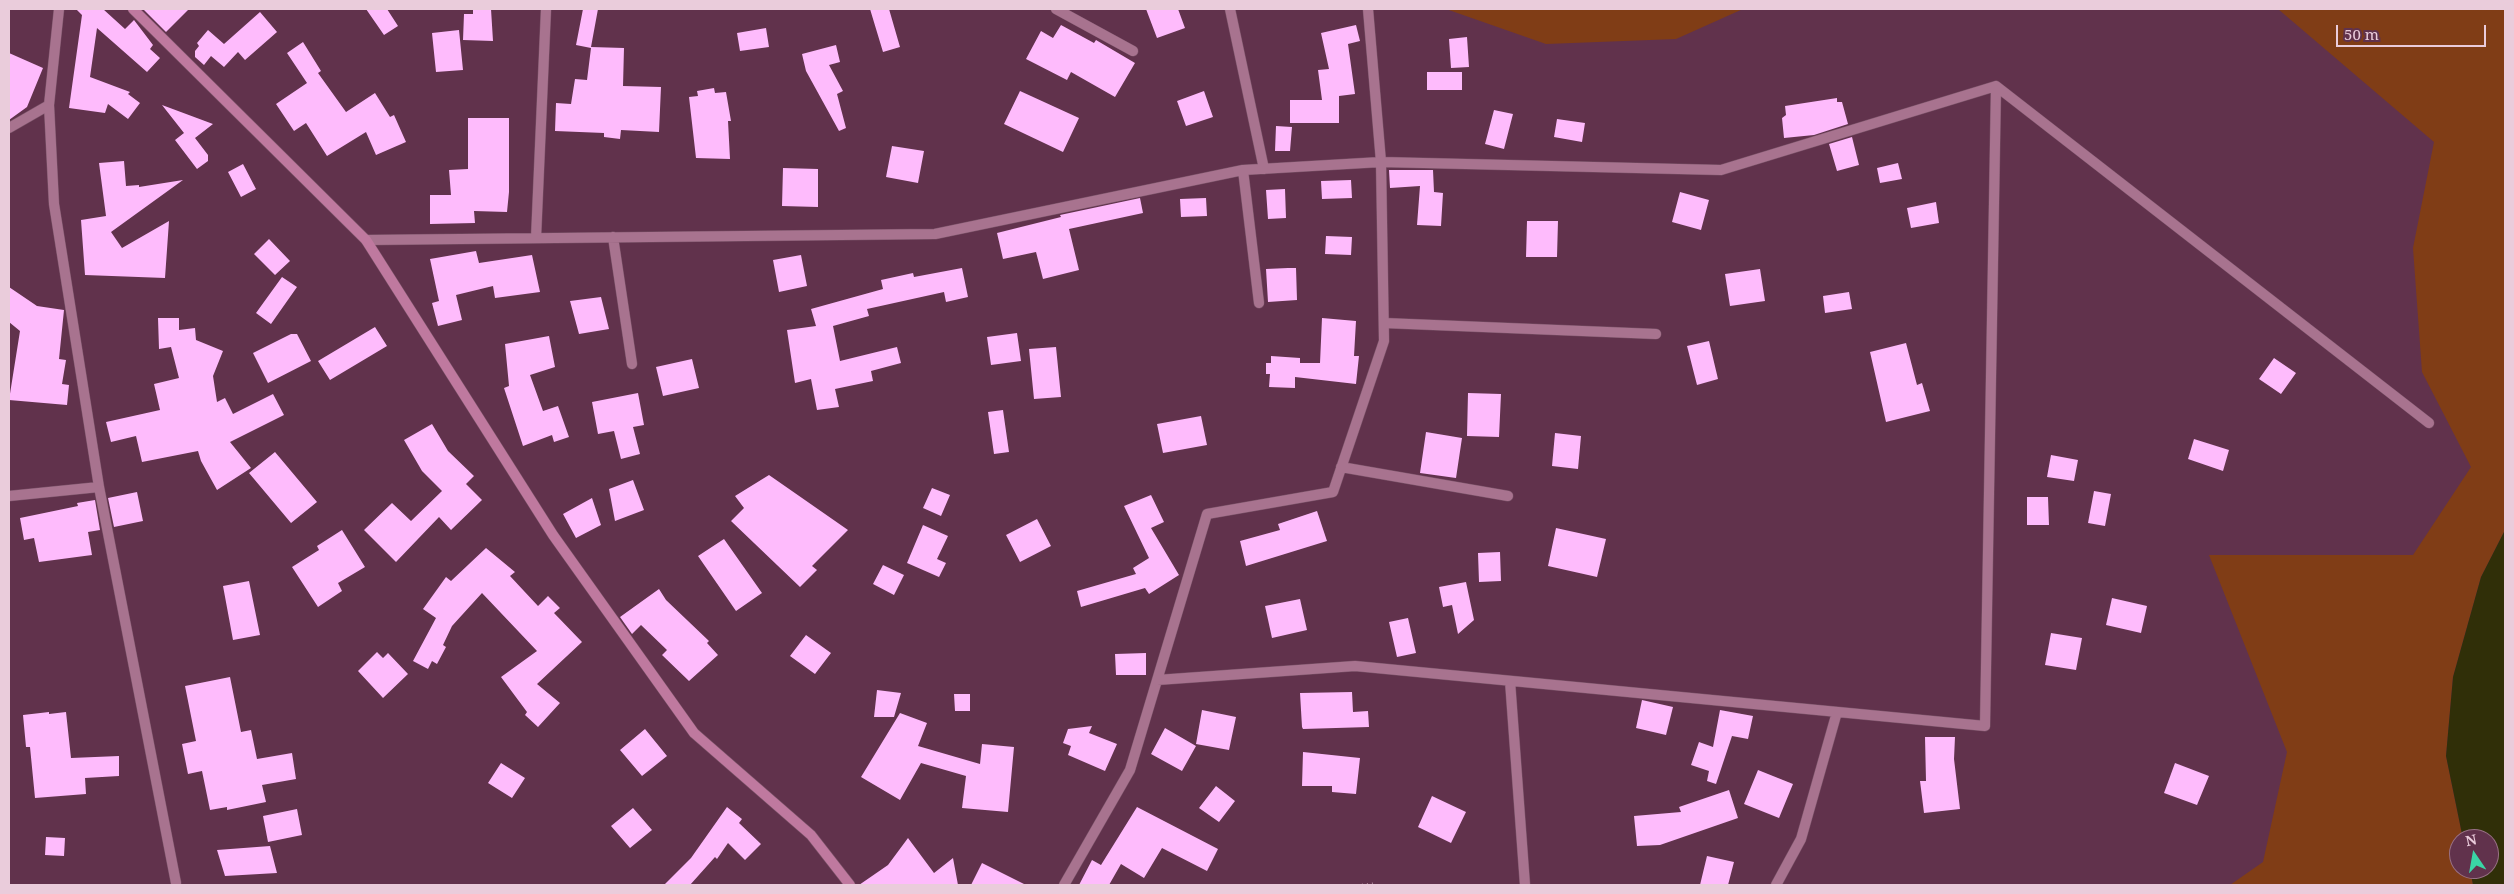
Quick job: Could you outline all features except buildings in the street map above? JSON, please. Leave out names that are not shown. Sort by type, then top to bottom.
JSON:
[{"type":"main road","points":[[133,9],[366,240],[553,535],[694,733],[810,835],[850,885]]},
{"type":"street","points":[[59,9],[48,105],[54,204],[99,487],[176,883]]},
{"type":"street","points":[[536,238],[546,9]]},
{"type":"street","points":[[1056,9],[1133,51]]},
{"type":"street","points":[[1230,9],[1264,169]]},
{"type":"street","points":[[1064,885],[1130,770],[1207,514],[1333,492],[1342,468],[1384,341],[1382,162],[1368,9]]},
{"type":"street","points":[[366,240],[935,234],[1243,170],[1382,162],[1721,170],[1996,86]]},
{"type":"street","points":[[1996,86],[2429,423]]},
{"type":"street","points":[[1157,680],[1355,666],[1984,726],[1996,86]]},
{"type":"street","points":[[9,128],[48,105]]},
{"type":"street","points":[[1243,170],[1259,303]]},
{"type":"street","points":[[613,237],[632,364]]},
{"type":"street","points":[[1384,323],[1656,334]]},
{"type":"street","points":[[1342,468],[1508,496]]},
{"type":"street","points":[[9,496],[99,487]]},
{"type":"street","points":[[1510,681],[1525,885]]},
{"type":"street","points":[[1776,885],[1801,839],[1837,712]]},
{"type":"path","points":[[1362,885],[1373,884]]},
{"type":"shaded area","points":[[1446,9],[1743,9],[1676,39],[1546,44]]},
{"type":"shaded area","points":[[2278,9],[2505,9],[2505,530],[2481,577],[2453,677],[2446,756],[2461,829],[2449,829],[2449,879],[2472,879],[2473,885],[2230,885],[2263,862],[2287,752],[2209,555],[2413,555],[2471,467],[2422,372],[2413,248],[2434,142]]},
{"type":"shaded area","points":[[2505,530],[2505,885],[2473,885],[2472,879],[2499,879],[2499,829],[2461,829],[2446,756],[2453,677],[2481,577]]}]
